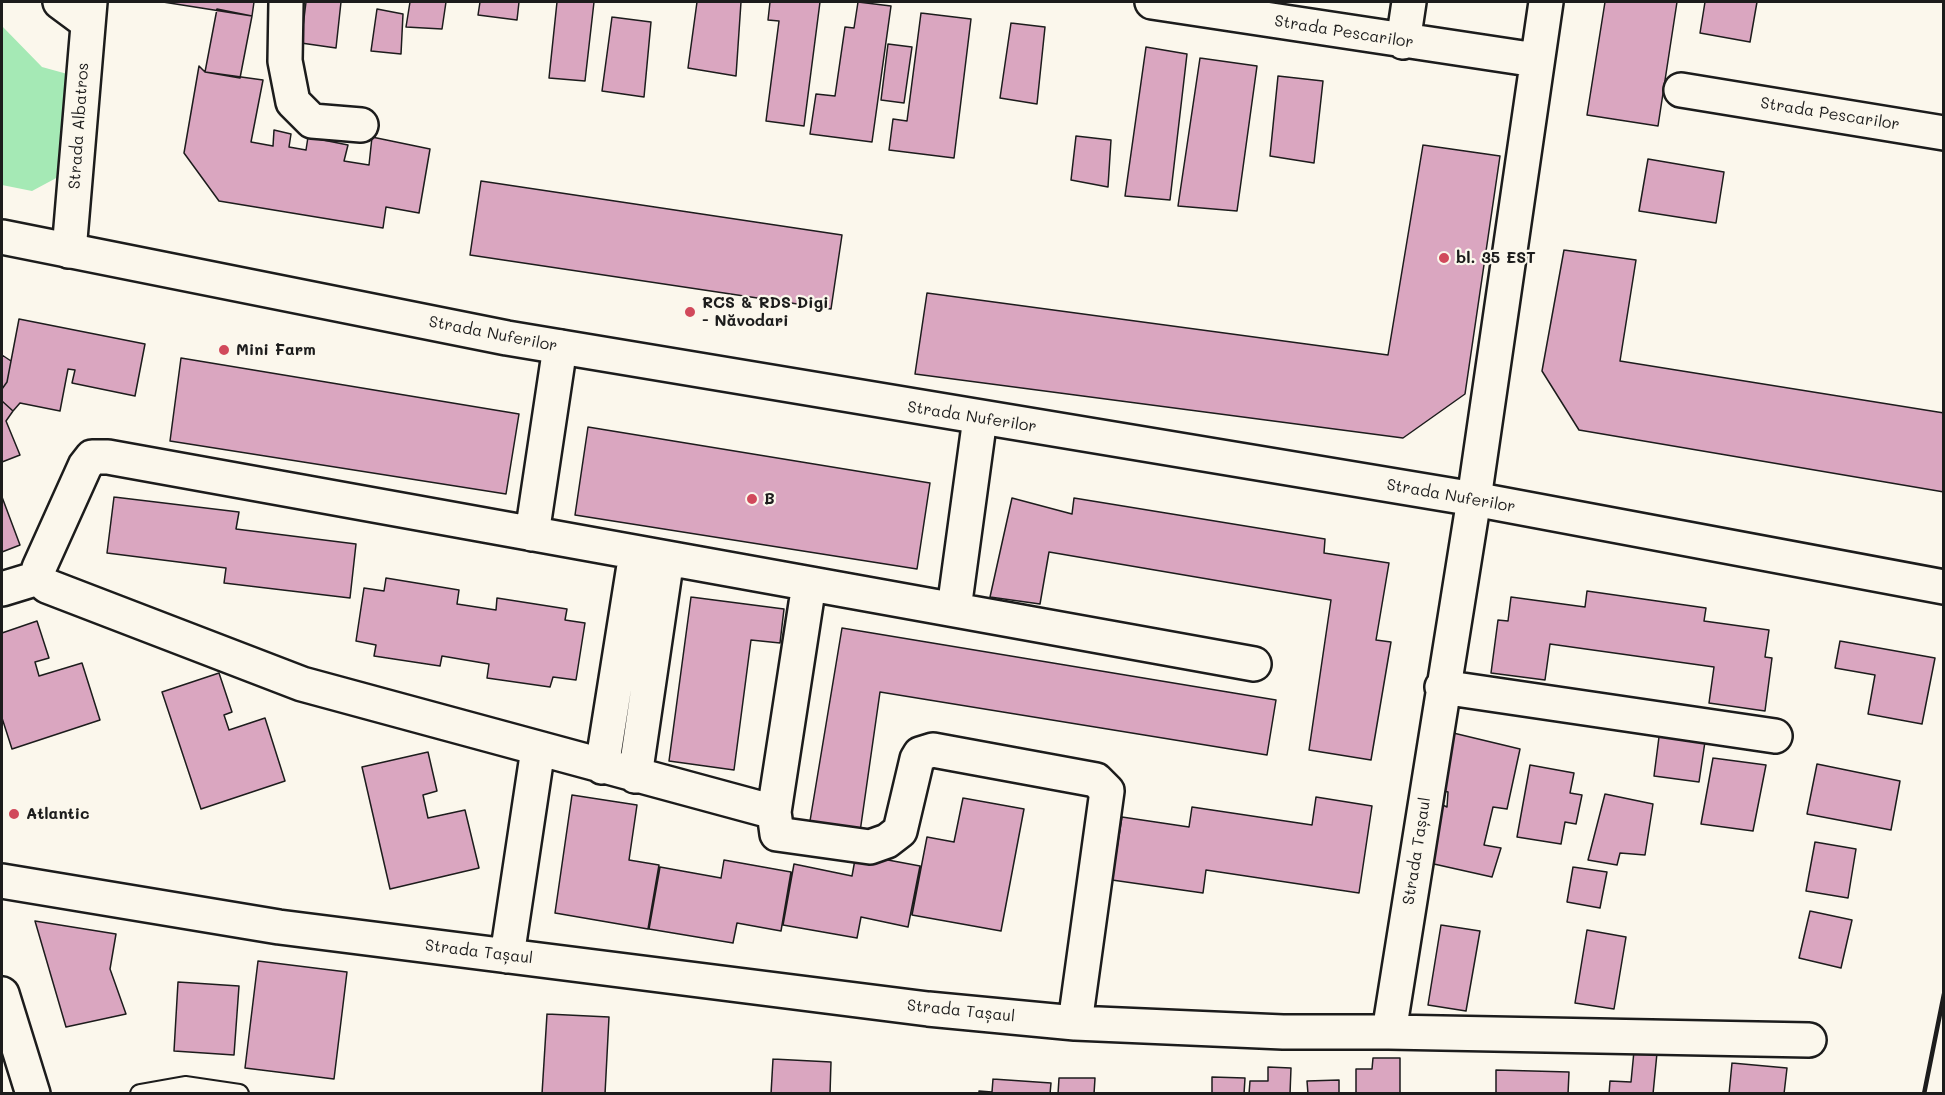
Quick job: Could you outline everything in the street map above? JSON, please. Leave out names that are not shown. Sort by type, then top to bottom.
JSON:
[{"type":"street","points":[[60,2],[88,12]]},
{"type":"street","points":[[286,2],[285,61],[293,102],[312,121],[362,125]]},
{"type":"street","points":[[1402,42],[1409,2]]},
{"type":"street","name":"Strada Tașaul","points":[[2,881],[279,927],[928,1009],[1075,1023],[1283,1032],[1389,1032],[1442,687],[1474,499],[1546,2]]},
{"type":"street","name":"Strada Pescarilor","points":[[1169,3],[1402,42],[1536,60]]},
{"type":"street","name":"Strada Albatros","points":[[69,251],[88,12]]},
{"type":"street","name":"Strada Pescarilor","points":[[1682,90],[1944,133]]},
{"type":"street","name":"Strada Nuferilor","points":[[2,237],[560,347],[1474,499],[1944,587]]},
{"type":"street","points":[[532,534],[560,347]]},
{"type":"street","points":[[954,609],[980,418]]},
{"type":"street","points":[[38,578],[39,568],[92,457],[108,457],[1254,664]]},
{"type":"street","points":[[602,767],[652,556]]},
{"type":"street","points":[[635,777],[652,556]]},
{"type":"street","points":[[2,589],[38,578]]},
{"type":"street","points":[[38,578],[47,586],[302,684],[635,777],[774,812]]},
{"type":"street","points":[[809,584],[774,812],[777,834],[870,847],[887,841],[900,831],[917,759],[920,754],[933,750],[1096,780],[1107,791],[1075,1023]]},
{"type":"street","points":[[1442,687],[1775,736]]},
{"type":"street","points":[[507,956],[538,749]]},
{"type":"street","points":[[2,994],[33,1094]]},
{"type":"street","points":[[1389,1032],[1809,1040]]},
{"type":"lane","points":[[140,1094],[185,1086],[239,1094]]},
{"type":"green space","points":[[2,26],[42,67],[71,75],[60,176],[32,191],[2,185]]},
{"type":"building","points":[[163,2],[254,2],[252,16]]},
{"type":"building","points":[[306,2],[341,2],[336,48],[301,43]]},
{"type":"building","points":[[410,2],[446,2],[442,29],[406,27]]},
{"type":"building","points":[[480,2],[519,2],[517,20],[478,15]]},
{"type":"building","points":[[557,2],[594,2],[585,81],[549,78]]},
{"type":"building","points":[[697,2],[741,2],[736,76],[688,68]]},
{"type":"building","points":[[770,2],[820,2],[804,126],[766,121],[779,21],[768,20]]},
{"type":"building","points":[[858,2],[891,6],[872,142],[810,134],[816,94],[835,96],[845,27],[854,28]]},
{"type":"building","points":[[1605,2],[1677,2],[1658,126],[1587,115]]},
{"type":"building","points":[[1705,2],[1757,2],[1750,42],[1700,33]]},
{"type":"building","points":[[217,9],[252,16],[240,78],[205,72]]},
{"type":"building","points":[[377,9],[403,14],[401,54],[371,51]]},
{"type":"building","points":[[921,13],[971,19],[954,158],[889,150],[893,119],[907,121]]},
{"type":"building","points":[[612,17],[651,22],[644,97],[602,91]]},
{"type":"building","points":[[1011,23],[1045,27],[1037,104],[1000,98]]},
{"type":"building","points":[[888,44],[912,47],[904,103],[881,100]]},
{"type":"building","points":[[1146,47],[1187,54],[1170,200],[1125,196]]},
{"type":"building","points":[[1200,58],[1257,66],[1237,211],[1178,206]]},
{"type":"building","points":[[199,66],[205,72],[263,80],[251,142],[273,146],[274,130],[291,134],[289,147],[306,150],[308,137],[348,145],[344,161],[369,165],[372,137],[430,149],[419,213],[386,207],[383,228],[219,201],[184,153]]},
{"type":"building","points":[[1278,76],[1323,81],[1314,163],[1270,156]]},
{"type":"building","points":[[1076,136],[1111,140],[1108,187],[1071,180]]},
{"type":"building","name":"bl. 35 EST","points":[[1423,145],[1500,156],[1465,394],[1403,438],[915,374],[927,293],[1388,355]]},
{"type":"building","points":[[1648,159],[1724,172],[1716,223],[1639,211]]},
{"type":"building","points":[[481,181],[842,235],[831,309],[470,255]]},
{"type":"building","points":[[1564,250],[1636,260],[1620,361],[1944,413],[1944,492],[1579,430],[1542,371]]},
{"type":"building","points":[[19,319],[145,344],[135,396],[72,383],[75,370],[68,369],[60,411],[20,403],[13,411],[2,401],[2,389],[7,382]]},
{"type":"building","points":[[2,355],[11,361],[7,382],[2,389]]},
{"type":"building","points":[[181,358],[519,414],[506,494],[170,441]]},
{"type":"building","points":[[2,401],[13,411],[6,421],[20,455],[2,462]]},
{"type":"building","name":"B","points":[[588,427],[930,483],[917,569],[575,515]]},
{"type":"building","points":[[2,497],[20,545],[2,552]]},
{"type":"building","points":[[114,497],[239,512],[236,529],[356,544],[350,598],[224,583],[226,568],[107,553]]},
{"type":"building","points":[[1012,498],[1072,514],[1074,498],[1325,539],[1324,553],[1389,563],[1376,640],[1391,642],[1371,760],[1309,750],[1331,600],[1049,552],[1040,604],[990,597]]},
{"type":"building","points":[[386,578],[459,590],[457,604],[496,610],[497,598],[567,609],[565,620],[585,623],[576,680],[553,677],[550,687],[487,678],[489,664],[442,656],[440,666],[374,656],[376,645],[356,641],[364,588],[384,591]]},
{"type":"building","points":[[1587,591],[1706,608],[1704,621],[1769,630],[1765,657],[1772,658],[1765,711],[1709,703],[1714,667],[1550,644],[1545,680],[1491,673],[1498,620],[1508,621],[1511,597],[1585,607]]},
{"type":"building","points":[[691,597],[784,609],[780,643],[751,640],[734,770],[669,761]]},
{"type":"building","points":[[37,621],[49,658],[35,662],[39,676],[82,663],[100,720],[12,749],[2,718],[2,633]]},
{"type":"building","points":[[842,628],[1276,700],[1267,755],[880,692],[859,839],[809,827]]},
{"type":"building","points":[[1840,641],[1935,658],[1922,724],[1868,714],[1875,675],[1835,668]]},
{"type":"building","points":[[219,673],[232,712],[224,715],[229,730],[265,718],[285,781],[201,809],[162,692]]},
{"type":"building","points":[[1660,729],[1706,735],[1699,782],[1654,776]]},
{"type":"building","points":[[1445,731],[1520,749],[1507,809],[1493,807],[1484,845],[1501,848],[1492,877],[1425,862],[1436,802],[1447,807],[1448,792],[1436,789]]},
{"type":"building","points":[[428,752],[437,791],[423,795],[428,818],[465,810],[479,868],[390,889],[362,767]]},
{"type":"building","points":[[1713,758],[1766,765],[1753,831],[1701,824]]},
{"type":"building","points":[[1817,764],[1900,781],[1891,830],[1807,814]]},
{"type":"building","points":[[1530,765],[1574,773],[1570,793],[1582,795],[1576,824],[1565,822],[1561,844],[1517,837]]},
{"type":"building","points":[[1605,794],[1653,804],[1645,855],[1620,853],[1617,865],[1588,860]]},
{"type":"building","points":[[572,795],[637,805],[629,860],[659,865],[648,929],[555,913]]},
{"type":"building","points":[[1316,797],[1372,806],[1359,893],[1206,870],[1203,893],[1112,880],[1122,817],[1189,827],[1192,807],[1312,825]]},
{"type":"building","points":[[963,798],[1024,809],[1001,931],[912,915],[927,837],[954,842]]},
{"type":"building","points":[[1815,842],[1856,849],[1848,898],[1806,891]]},
{"type":"building","points":[[856,854],[920,866],[908,927],[861,917],[857,938],[783,925],[794,864],[852,876]]},
{"type":"building","points":[[724,860],[791,872],[781,931],[737,923],[733,943],[649,929],[660,867],[721,878]]},
{"type":"building","points":[[1573,867],[1607,872],[1600,908],[1567,902]]},
{"type":"building","points":[[1810,911],[1852,920],[1841,968],[1799,958]]},
{"type":"building","points":[[35,921],[116,934],[110,969],[126,1014],[66,1027]]},
{"type":"building","points":[[1441,925],[1480,931],[1466,1011],[1428,1005]]},
{"type":"building","points":[[1587,930],[1626,937],[1614,1009],[1575,1003]]},
{"type":"building","points":[[258,961],[347,972],[334,1079],[245,1068]]},
{"type":"building","points":[[178,982],[239,986],[234,1055],[174,1051]]},
{"type":"building","points":[[547,1014],[609,1017],[605,1094],[542,1094]]},
{"type":"building","points":[[1634,1051],[1657,1053],[1653,1094],[1609,1094],[1610,1081],[1631,1082]]},
{"type":"building","points":[[1373,1058],[1400,1058],[1400,1094],[1356,1094],[1356,1069],[1372,1069]]},
{"type":"building","points":[[773,1059],[831,1062],[830,1094],[771,1094]]},
{"type":"building","points":[[1732,1063],[1787,1068],[1784,1094],[1729,1094]]},
{"type":"building","points":[[1268,1067],[1291,1068],[1290,1094],[1249,1094],[1250,1081],[1268,1081]]},
{"type":"building","points":[[1496,1070],[1569,1072],[1568,1094],[1496,1094]]},
{"type":"building","points":[[1212,1077],[1245,1078],[1244,1094],[1212,1094]]},
{"type":"building","points":[[1059,1078],[1095,1078],[1094,1094],[1058,1094]]},
{"type":"building","points":[[993,1079],[1051,1083],[1050,1094],[979,1094],[979,1091],[992,1092]]},
{"type":"building","points":[[1339,1080],[1339,1094],[1308,1094],[1307,1081]]},
{"type":"railway","points":[[1924,1094],[1944,994]]},
{"type":"place","name":"bl. 35 EST","points":[[1444,258]]},
{"type":"place","name":"RCS & RDS Digi - Năvodari","points":[[690,312]]},
{"type":"place","name":"Mini Farm","points":[[224,350]]},
{"type":"place","name":"B","points":[[752,499]]},
{"type":"place","name":"Atlantic","points":[[14,814]]}]
